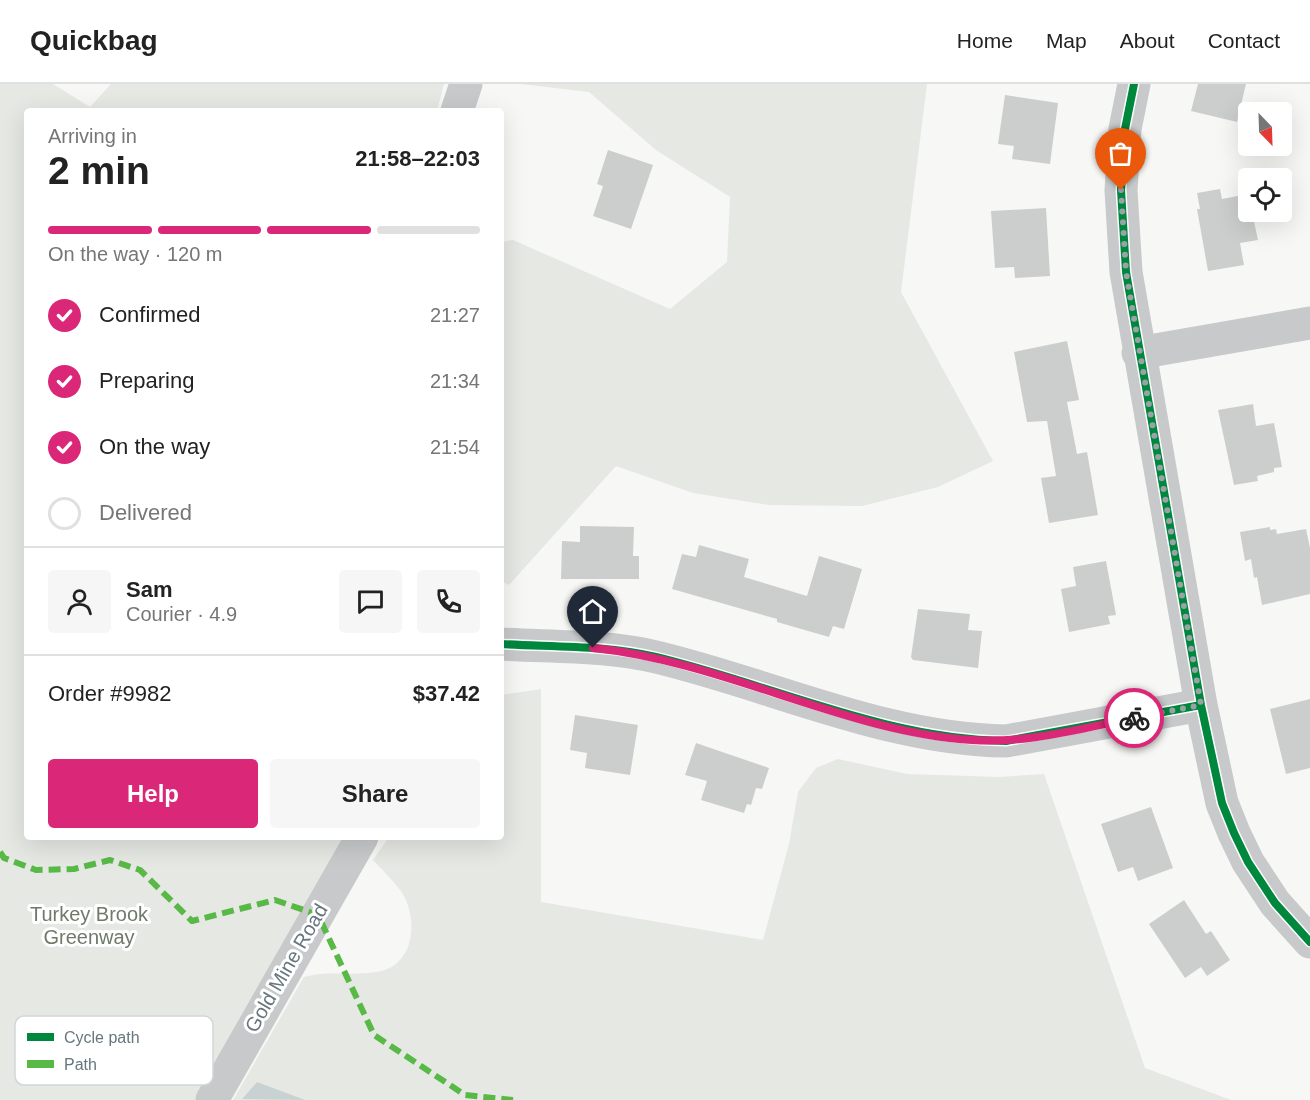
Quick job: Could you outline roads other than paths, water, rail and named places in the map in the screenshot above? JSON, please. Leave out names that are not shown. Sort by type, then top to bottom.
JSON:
[{"type":"street","points":[[458,108],[466,84]]},
{"type":"street","points":[[1134,84],[1125,129],[1121,190],[1126,272],[1138,353],[1201,705],[1222,803],[1234,833],[1248,862],[1275,903],[1310,942]]},
{"type":"street","points":[[1138,353],[1310,323]]},
{"type":"street","points":[[504,645],[593,648],[655,657],[912,732],[974,741],[1006,741],[1201,705]]},
{"type":"street","name":"Gold Mine Road","points":[[212,1100],[360,840]]},
{"type":"park label","name":"Turkey Brook Greenway","points":[[89,926]]}]
